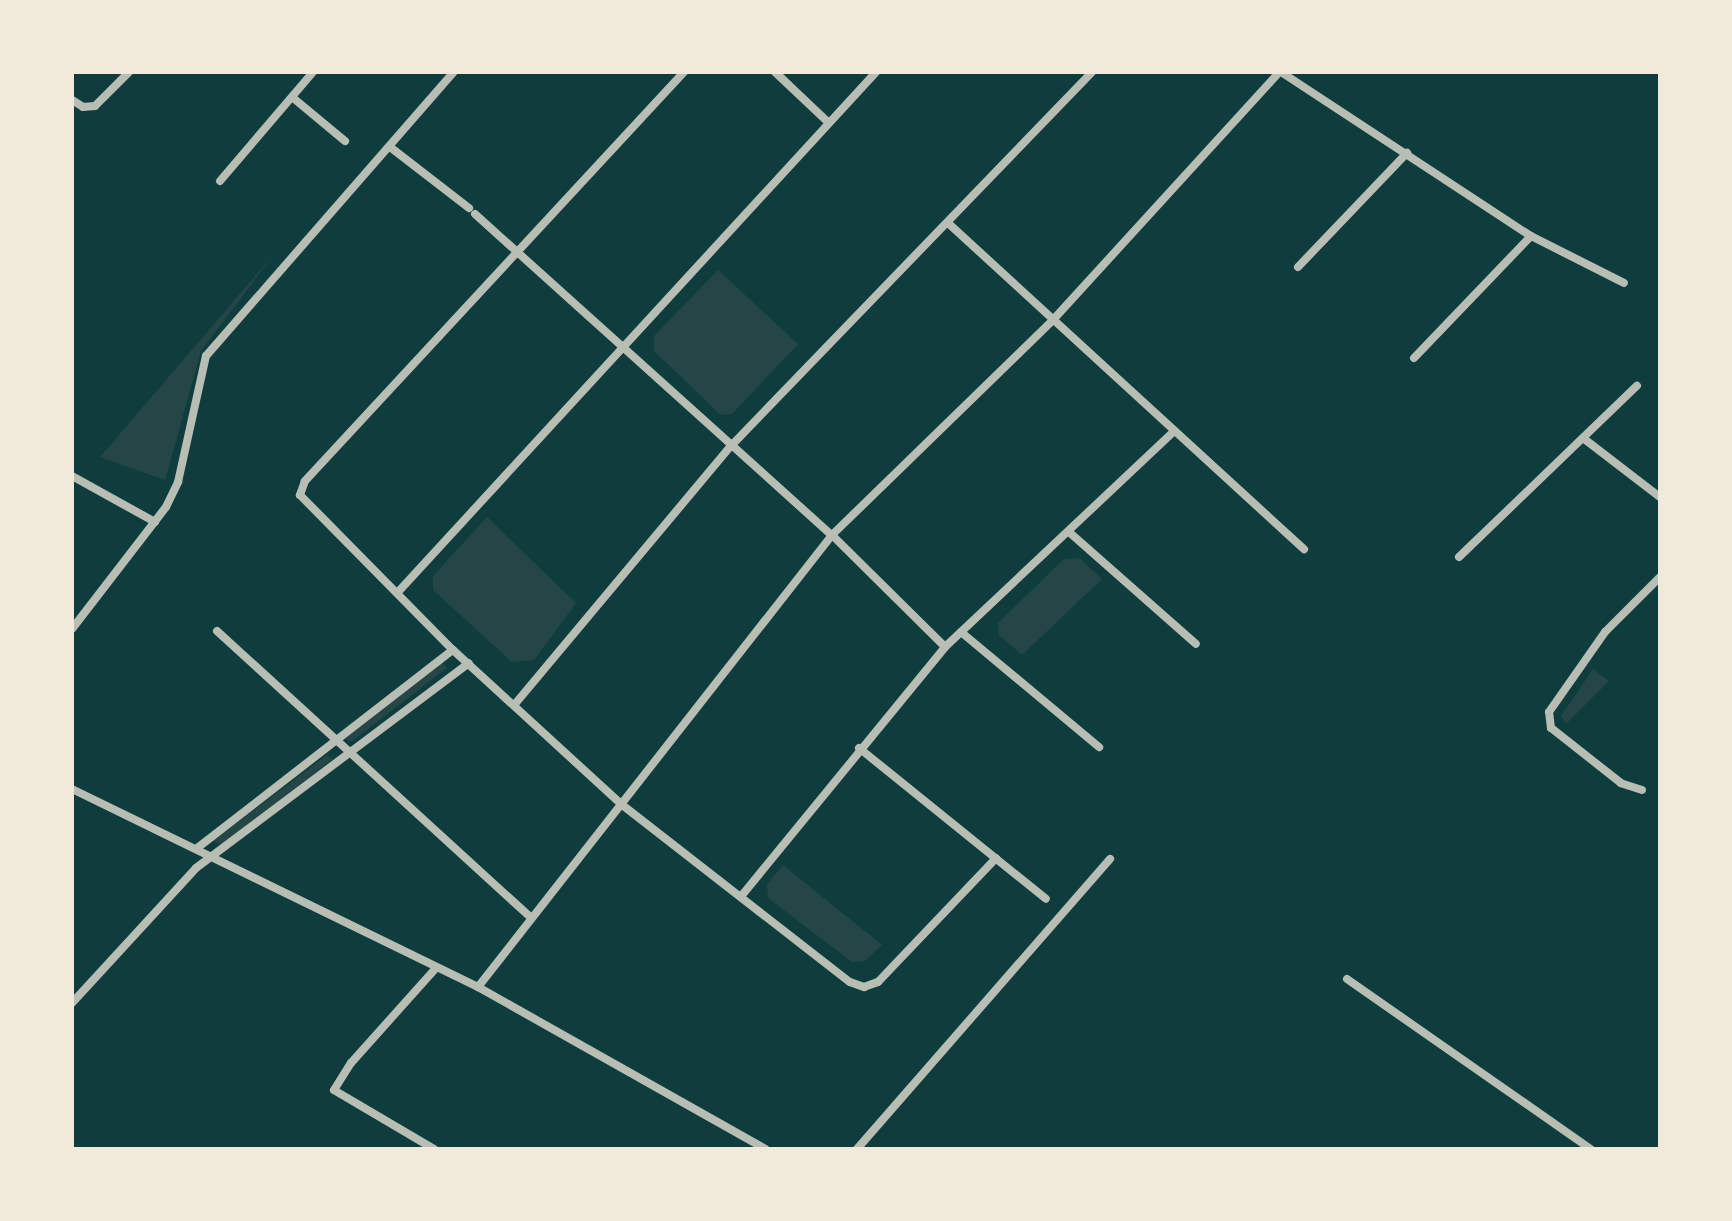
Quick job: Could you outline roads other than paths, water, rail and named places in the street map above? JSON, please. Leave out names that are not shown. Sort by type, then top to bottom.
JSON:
[{"type":"street","points":[[72,100],[83,107],[95,106],[129,72]]},
{"type":"street","points":[[220,181],[313,72]]},
{"type":"street","points":[[72,629],[155,522],[178,482],[206,356],[454,72]]},
{"type":"street","points":[[684,72],[305,481],[300,495],[399,591],[453,650],[621,804],[743,894],[850,982],[864,987],[878,982],[996,858]]},
{"type":"street","points":[[775,72],[829,123]]},
{"type":"street","points":[[399,591],[876,72]]},
{"type":"street","points":[[515,704],[730,447],[1092,72]]},
{"type":"street","points":[[478,987],[832,535],[1052,321],[1280,72],[1531,236],[1624,283]]},
{"type":"street","points":[[292,97],[345,141]]},
{"type":"street","points":[[390,147],[519,252],[730,447],[832,535],[945,647]]},
{"type":"street","points":[[1298,267],[1407,153]]},
{"type":"street","points":[[948,223],[1304,549]]},
{"type":"street","points":[[1414,358],[1531,236]]},
{"type":"street","points":[[1459,557],[1637,386]]},
{"type":"street","points":[[743,894],[859,748],[945,647],[1173,432]]},
{"type":"street","points":[[1583,438],[1660,497]]},
{"type":"street","points":[[72,476],[155,522]]},
{"type":"street","points":[[1069,532],[1196,644]]},
{"type":"street","points":[[1642,790],[1621,783],[1551,728],[1549,712],[1605,632],[1660,577]]},
{"type":"street","points":[[217,631],[531,918]]},
{"type":"street","points":[[961,632],[1099,747]]},
{"type":"street","points":[[196,849],[453,650]]},
{"type":"street","points":[[72,1003],[196,868],[218,856],[469,663]]},
{"type":"street","points":[[859,748],[1046,899]]},
{"type":"street","points":[[72,789],[196,849],[218,856],[478,987],[766,1149]]},
{"type":"street","points":[[196,849],[196,868]]},
{"type":"street","points":[[857,1149],[1110,859]]},
{"type":"street","points":[[434,1149],[334,1090],[351,1063],[436,968]]},
{"type":"street","points":[[1347,979],[1591,1149]]}]
